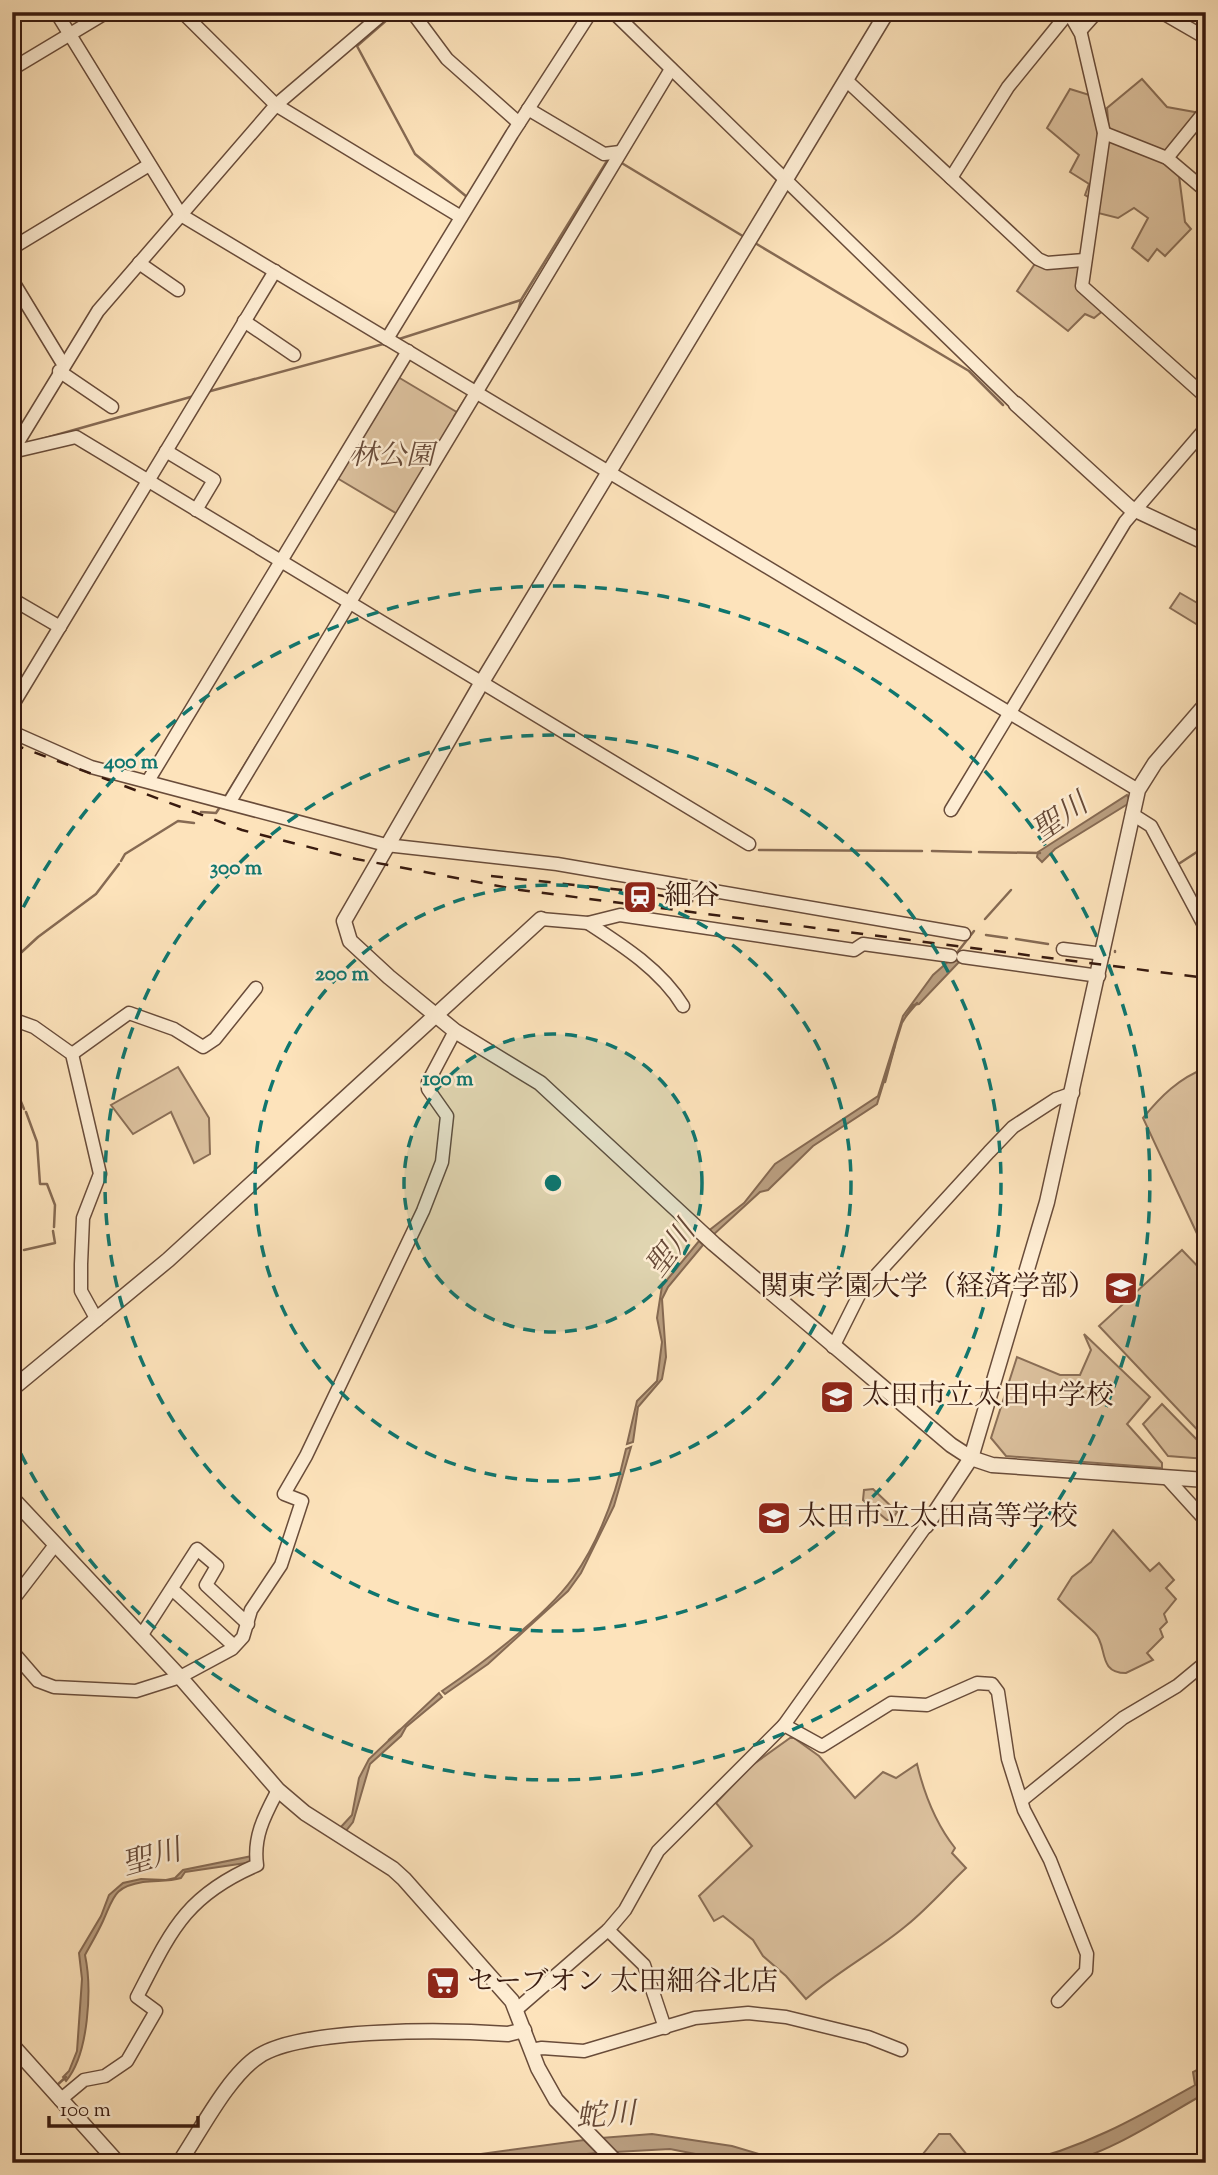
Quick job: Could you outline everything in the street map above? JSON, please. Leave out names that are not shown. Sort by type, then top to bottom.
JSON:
[{"type":"street","points":[[56,12],[181,215],[1009,715],[1138,790]]},
{"type":"street","points":[[12,69],[107,12]]},
{"type":"street","points":[[182,12],[276,105],[461,217]]},
{"type":"street","points":[[385,12],[276,105],[98,311],[61,367],[12,452],[76,436],[748,845]]},
{"type":"street","points":[[412,12],[447,59],[519,123]]},
{"type":"street","points":[[387,339],[519,123],[591,12]]},
{"type":"street","points":[[613,12],[1016,404],[1135,510],[1206,543]]},
{"type":"street","points":[[951,178],[1008,87],[1069,12],[1080,31],[1104,133],[1082,286],[1090,296],[1206,397]]},
{"type":"street","points":[[1080,31],[1097,12]]},
{"type":"street","points":[[1161,12],[1206,38]]},
{"type":"street","points":[[880,15],[846,80],[482,682],[344,921],[350,941],[435,1015],[455,1031],[540,1083],[709,1240],[929,1428],[971,1458],[1017,1467],[1206,1480]]},
{"type":"street","points":[[229,803],[671,69]]},
{"type":"street","points":[[846,80],[1038,259],[1047,263],[1084,260]]},
{"type":"street","points":[[528,109],[604,154],[620,152]]},
{"type":"street","points":[[1167,158],[1206,110]]},
{"type":"street","points":[[1104,133],[1167,158],[1206,191]]},
{"type":"street","points":[[12,248],[149,165]]},
{"type":"street","points":[[139,263],[178,290]]},
{"type":"street","points":[[12,706],[275,271]]},
{"type":"street","points":[[12,279],[61,367],[112,407]]},
{"type":"street","points":[[244,321],[293,355]]},
{"type":"street","points":[[148,781],[408,351]]},
{"type":"street","points":[[951,810],[1100,562],[1135,510],[1206,428]]},
{"type":"street","points":[[166,451],[214,481],[196,510]]},
{"type":"street","points":[[12,599],[60,627]]},
{"type":"street","points":[[517,2009],[608,1930],[625,1910],[658,1851],[784,1725],[926,1526],[971,1458],[1047,1202],[1138,790],[1154,763],[1206,704]]},
{"type":"street","points":[[12,732],[91,767],[386,845],[626,875],[964,934]]},
{"type":"street","points":[[1132,814],[1152,826],[1206,929]]},
{"type":"street","points":[[12,1389],[168,1260],[541,919],[587,923],[620,915],[855,950],[863,944],[1099,976]]},
{"type":"street","points":[[587,923],[624,946],[674,992],[682,1006]]},
{"type":"street","points":[[1063,949],[1103,954]]},
{"type":"street","points":[[72,1054],[129,1013],[174,1029],[203,1047],[215,1039],[256,988]]},
{"type":"street","points":[[12,1019],[34,1027],[72,1054],[100,1174],[83,1217],[81,1272],[82,1292],[97,1320]]},
{"type":"street","points":[[12,1651],[38,1681],[54,1687],[136,1691],[180,1677],[234,1646],[248,1624],[251,1611],[281,1565],[302,1501],[284,1494],[400,1264],[442,1162],[447,1116],[428,1089],[428,1083],[455,1031]]},
{"type":"street","points":[[833,1347],[860,1293],[989,1152],[1013,1128],[1056,1099],[1073,1093]]},
{"type":"street","points":[[1166,1477],[1206,1521]]},
{"type":"street","points":[[12,1498],[180,1677],[278,1790],[305,1813],[393,1869],[517,2009],[531,2050],[555,2100],[616,2163]]},
{"type":"street","points":[[12,1601],[55,1545]]},
{"type":"street","points":[[141,1636],[197,1549],[217,1566],[206,1586],[248,1624]]},
{"type":"street","points":[[172,1589],[234,1646]]},
{"type":"street","points":[[1022,1800],[1123,1718],[1177,1686],[1206,1662]]},
{"type":"street","points":[[784,1725],[822,1746],[891,1703],[927,1705],[986,1682],[998,1692],[1008,1759],[1022,1800],[1050,1860],[1087,1954],[1086,1971],[1058,2001]]},
{"type":"street","points":[[60,2100],[85,2080],[104,2076],[127,2061],[156,2011],[137,1997],[174,1925],[206,1893],[230,1876],[257,1865],[255,1848],[260,1827],[278,1790]]},
{"type":"street","points":[[608,1930],[644,1965],[665,2028]]},
{"type":"street","points":[[531,2050],[583,2051],[707,2016],[765,2013],[868,2037],[901,2050]]},
{"type":"street","points":[[179,2163],[242,2071],[259,2056],[279,2048],[404,2031],[508,2034],[524,2030]]},
{"type":"street","points":[[12,2045],[118,2163]]},
{"type":"green space","points":[[1142,79],[1167,107],[1200,113],[1168,152],[1109,131],[1107,108]]},
{"type":"green space","points":[[1070,89],[1096,97],[1104,133],[1178,168],[1185,222],[1191,229],[1165,256],[1157,249],[1148,261],[1132,248],[1148,218],[1134,208],[1118,218],[1098,213],[1093,200],[1085,195],[1089,184],[1070,172],[1079,155],[1047,128]]},
{"type":"green space","points":[[1038,259],[1070,261],[1080,268],[1082,286],[1104,310],[1094,318],[1085,314],[1068,331],[1017,291]]},
{"type":"green space","name":"林公園","points":[[398,377],[460,414],[399,515],[337,478]]},
{"type":"green space","points":[[1180,593],[1206,608],[1206,630],[1170,608]]},
{"type":"green space","points":[[178,1067],[209,1118],[210,1154],[194,1163],[171,1112],[133,1134],[111,1105]]},
{"type":"green space","points":[[1206,1068],[1206,1253],[1143,1118],[1171,1089]]},
{"type":"green space","points":[[1182,1250],[1206,1275],[1206,1439],[1099,1326]]},
{"type":"green space","points":[[1084,1334],[1150,1397],[1127,1424],[1162,1463],[1162,1468],[1006,1456],[991,1438],[1017,1357],[1060,1375],[1080,1375],[1091,1350]]},
{"type":"green space","points":[[1162,1404],[1206,1449],[1206,1459],[1168,1456],[1143,1424]]},
{"type":"green space","points":[[873,1489],[897,1512],[892,1520],[887,1520],[863,1500],[864,1490]]},
{"type":"green space","points":[[1113,1530],[1150,1571],[1159,1563],[1174,1580],[1166,1588],[1176,1599],[1164,1614],[1167,1622],[1160,1629],[1163,1637],[1147,1653],[1153,1660],[1126,1673],[1111,1669],[1099,1638],[1058,1599],[1072,1577],[1091,1562]]},
{"type":"green space","points":[[790,1738],[794,1738],[819,1756],[855,1798],[883,1772],[896,1778],[917,1764],[931,1808],[955,1848],[952,1853],[966,1868],[907,1925],[806,1999],[786,1976],[763,1956],[753,1940],[723,1916],[714,1921],[699,1896],[752,1846],[716,1803],[751,1766]]},
{"type":"green space","points":[[939,2134],[950,2134],[968,2156],[924,2158],[923,2154]]},
{"type":"shaded area","points":[[1127,795],[1131,802],[1055,849],[1042,862],[1037,857],[1038,852]]},
{"type":"shaded area","points":[[950,960],[960,961],[919,1004],[913,1005],[902,1023],[877,1104],[813,1146],[768,1190],[760,1192],[712,1236],[707,1232],[744,1203],[775,1164],[878,1096],[903,1016],[933,975]]},
{"type":"shaded area","points":[[699,1241],[703,1245],[668,1287],[662,1299],[666,1357],[662,1379],[638,1407],[633,1442],[627,1444],[637,1401],[657,1381],[662,1342],[657,1318],[662,1286]]},
{"type":"shaded area","points":[[631,1447],[614,1506],[581,1573],[568,1591],[488,1664],[445,1694],[442,1691],[530,1624],[573,1578],[599,1532],[612,1500],[626,1449]]},
{"type":"shaded area","points":[[439,1693],[442,1697],[406,1727],[401,1736],[370,1764],[353,1822],[345,1832],[340,1828],[352,1815],[359,1778],[369,1759]]},
{"type":"shaded area","points":[[252,1856],[253,1862],[185,1872],[181,1878],[176,1879],[133,1884],[116,1894],[85,1955],[87,2020],[80,2055],[66,2081],[63,2077],[69,2071],[77,2051],[82,1979],[79,1953],[101,1916],[109,1895],[123,1883],[141,1879],[166,1880],[175,1878],[183,1870]]},
{"type":"shaded area","points":[[1197,2070],[1206,2080],[1206,2093],[1117,2143],[1080,2159],[1062,2163],[1017,2163],[1087,2141],[1131,2120],[1195,2085],[1193,2072]]},
{"type":"shaded area","points":[[652,2134],[732,2146],[789,2163],[742,2163],[670,2149],[615,2152],[600,2138]]},
{"type":"shaded area","points":[[584,2140],[597,2153],[495,2163],[415,2163]]},
{"type":"waterway","points":[[396,12],[357,46],[415,154],[467,197]]},
{"type":"waterway","points":[[396,340],[521,300],[607,161],[610,161]]},
{"type":"waterway","points":[[620,162],[746,238]]},
{"type":"waterway","points":[[755,243],[969,371],[1003,405]]},
{"type":"waterway","points":[[473,385],[518,311],[521,300]]},
{"type":"waterway","points":[[207,392],[387,343]]},
{"type":"waterway","points":[[454,417],[469,393]]},
{"type":"waterway","points":[[42,439],[194,396]]},
{"type":"waterway","points":[[225,797],[261,738]]},
{"type":"waterway","points":[[201,812],[216,813],[220,807]]},
{"type":"waterway","points":[[121,861],[125,854],[178,821],[194,823]]},
{"type":"waterway","points":[[1177,865],[1206,846]]},
{"type":"waterway","points":[[759,850],[922,851]]},
{"type":"waterway","points":[[932,851],[971,852]]},
{"type":"waterway","points":[[979,852],[1040,853]]},
{"type":"waterway","points":[[12,961],[38,937],[96,894],[119,864]]},
{"type":"waterway","name":"聖川","points":[[985,919],[1011,890]]},
{"type":"waterway","name":"聖川","points":[[956,954],[974,931]]},
{"type":"waterway","points":[[986,935],[1007,938]]},
{"type":"waterway","points":[[1016,939],[1048,944]]},
{"type":"waterway","name":"聖川","points":[[906,1016],[917,1003]]},
{"type":"waterway","name":"聖川","points":[[885,1082],[895,1045]]},
{"type":"waterway","points":[[12,1080],[24,1109]]},
{"type":"waterway","points":[[26,1112],[37,1142],[40,1184],[47,1184],[55,1205],[54,1227]]},
{"type":"waterway","points":[[24,1250],[55,1243],[53,1231]]},
{"type":"waterway","name":"聖川","points":[[389,1740],[400,1730]]},
{"type":"waterway","name":"聖川","points":[[56,2086],[66,2077]]},
{"type":"railway","points":[[12,744],[242,830],[356,859],[520,890],[1206,978]]},
{"type":"railway","points":[[491,876],[641,892],[709,904]]},
{"type":"place","name":"細谷","points":[[640,897]]},
{"type":"place","name":"関東学園大学（経済学部）","points":[[1121,1288]]},
{"type":"place","name":"太田市立太田中学校","points":[[837,1397]]},
{"type":"place","name":"太田市立太田高等学校","points":[[774,1518]]},
{"type":"place","name":"セーブオン 太田細谷北店","points":[[443,1983]]},
{"type":"water label","name":"蛇川","points":[[606,2117]]}]
